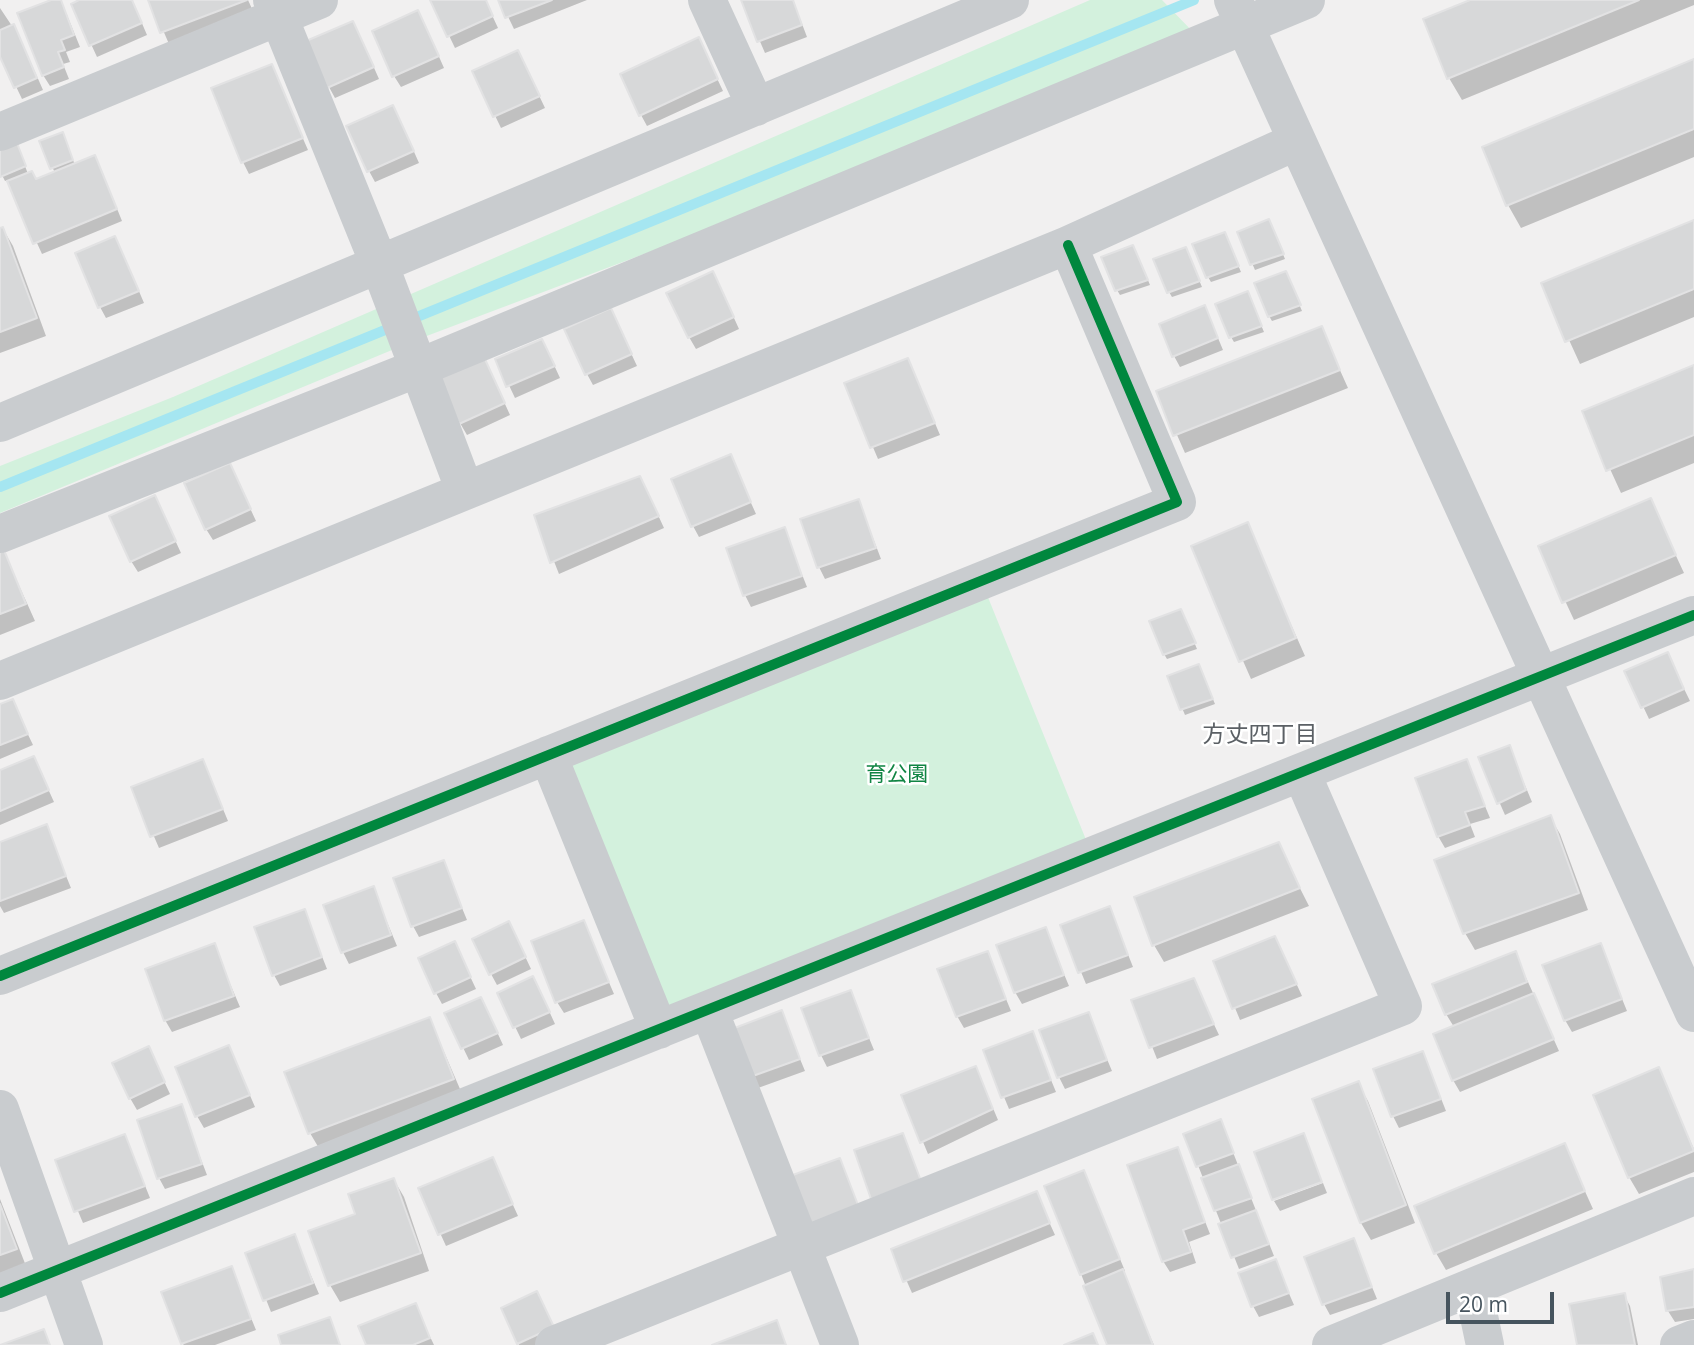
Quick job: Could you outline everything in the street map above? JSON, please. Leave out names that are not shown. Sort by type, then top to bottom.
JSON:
[{"type":"street","points":[[0,132],[275,8],[319,0]]},
{"type":"street","points":[[707,0],[756,107]]},
{"type":"street","points":[[0,423],[386,283],[756,107],[1010,0]]},
{"type":"street","points":[[0,534],[414,357],[1239,12],[1306,0]]},
{"type":"street","points":[[275,8],[466,491]]},
{"type":"street","points":[[1239,12],[1694,1013]]},
{"type":"street","points":[[0,681],[1068,245],[1297,141]]},
{"type":"street","points":[[0,976],[1177,502],[1068,245]]},
{"type":"street","points":[[0,1293],[1694,615]]},
{"type":"street","points":[[548,755],[659,1030]]},
{"type":"street","points":[[554,1345],[1403,1006],[1302,774]]},
{"type":"street","points":[[709,1010],[840,1345]]},
{"type":"street","points":[[0,1109],[83,1345]]},
{"type":"street","points":[[1331,1345],[1694,1196]]},
{"type":"street","points":[[1473,1288],[1485,1345]]},
{"type":"street","points":[[1679,1345],[1694,1339]]},
{"type":"green space","points":[[1090,0],[1162,0],[1196,35],[1177,53],[416,340],[0,513],[0,466],[173,397]]},
{"type":"green space","name":"育公園","points":[[981,580],[1093,857],[659,1030],[561,750]]},
{"type":"building","points":[[51,0],[61,0],[74,35],[61,40],[65,50],[58,52],[64,67],[42,76],[17,13]]},
{"type":"building","points":[[79,0],[132,0],[142,23],[89,46],[71,4]]},
{"type":"building","points":[[148,0],[247,0],[160,33]]},
{"type":"building","points":[[430,0],[486,0],[493,16],[447,37]]},
{"type":"building","points":[[498,0],[552,0],[505,18]]},
{"type":"building","points":[[741,0],[793,0],[802,25],[757,42]]},
{"type":"building","points":[[1470,0],[1639,0],[1447,79],[1423,19]]},
{"type":"building","points":[[418,10],[439,56],[392,77],[372,31]]},
{"type":"building","points":[[353,21],[374,67],[327,88],[306,41]]},
{"type":"building","points":[[14,24],[37,78],[14,88],[0,57],[0,30]]},
{"type":"building","points":[[699,37],[718,79],[639,116],[620,74]]},
{"type":"building","points":[[518,50],[540,96],[493,117],[472,71]]},
{"type":"building","points":[[1694,59],[1694,129],[1506,206],[1482,147]]},
{"type":"building","points":[[272,64],[303,138],[241,163],[211,88]]},
{"type":"building","points":[[393,105],[414,151],[367,172],[346,126]]},
{"type":"building","points":[[63,132],[73,160],[50,169],[39,141]]},
{"type":"building","points":[[15,138],[26,166],[0,177],[0,143]]},
{"type":"building","points":[[95,155],[117,209],[33,244],[7,181],[32,171],[36,179]]},
{"type":"building","points":[[1269,219],[1284,254],[1250,265],[1237,232]]},
{"type":"building","points":[[1694,220],[1694,289],[1565,342],[1541,283]]},
{"type":"building","points":[[3,227],[37,318],[0,332],[0,228]]},
{"type":"building","points":[[1225,232],[1239,266],[1206,278],[1192,244]]},
{"type":"building","points":[[115,236],[139,291],[98,308],[75,253]]},
{"type":"building","points":[[1133,245],[1148,280],[1115,291],[1101,257]]},
{"type":"building","points":[[1186,247],[1200,281],[1167,293],[1153,259]]},
{"type":"building","points":[[713,271],[734,317],[688,338],[666,293]]},
{"type":"building","points":[[1286,271],[1301,305],[1268,317],[1254,283]]},
{"type":"building","points":[[1248,291],[1262,326],[1229,338],[1215,304]]},
{"type":"building","points":[[1205,305],[1218,338],[1172,357],[1159,324]]},
{"type":"building","points":[[611,308],[632,354],[585,375],[564,329]]},
{"type":"building","points":[[1322,326],[1340,370],[1173,436],[1156,391]]},
{"type":"building","points":[[542,339],[555,366],[506,387],[495,359]]},
{"type":"building","points":[[484,357],[505,403],[459,424],[437,378]]},
{"type":"building","points":[[908,358],[935,423],[870,448],[844,383]]},
{"type":"building","points":[[1694,365],[1694,435],[1606,471],[1582,411]]},
{"type":"building","points":[[731,454],[751,502],[691,527],[671,479]]},
{"type":"building","points":[[230,463],[251,509],[205,530],[184,483]]},
{"type":"building","points":[[640,476],[659,516],[550,563],[534,515]]},
{"type":"building","points":[[155,495],[176,541],[130,562],[109,516]]},
{"type":"building","points":[[1651,498],[1676,555],[1562,603],[1538,546]]},
{"type":"building","points":[[859,499],[876,548],[817,568],[800,519]]},
{"type":"building","points":[[1248,522],[1296,638],[1239,662],[1191,546]]},
{"type":"building","points":[[785,527],[802,576],[743,596],[726,548]]},
{"type":"building","points":[[4,550],[26,604],[0,614],[0,552]]},
{"type":"building","points":[[1181,609],[1196,643],[1163,655],[1149,621]]},
{"type":"building","points":[[1668,652],[1684,689],[1641,708],[1624,671]]},
{"type":"building","points":[[1199,664],[1213,699],[1180,710],[1167,676]]},
{"type":"building","points":[[13,699],[28,734],[0,745],[0,704]]},
{"type":"building","points":[[1510,745],[1526,790],[1497,804],[1478,757]]},
{"type":"building","points":[[34,756],[49,790],[0,811],[0,770]]},
{"type":"building","points":[[203,759],[223,809],[150,837],[131,787]]},
{"type":"building","points":[[1467,759],[1485,806],[1465,812],[1470,825],[1437,837],[1415,778]]},
{"type":"building","points":[[1551,815],[1579,893],[1463,934],[1434,860]]},
{"type":"building","points":[[47,824],[66,876],[0,901],[0,842]]},
{"type":"building","points":[[1279,842],[1300,888],[1152,946],[1134,897]]},
{"type":"building","points":[[444,860],[462,908],[411,927],[393,878]]},
{"type":"building","points":[[374,886],[391,935],[341,953],[323,905]]},
{"type":"building","points":[[1110,906],[1128,955],[1078,973],[1060,925]]},
{"type":"building","points":[[305,909],[322,957],[272,976],[254,927]]},
{"type":"building","points":[[584,920],[609,982],[555,1003],[531,941]]},
{"type":"building","points":[[509,921],[526,957],[489,975],[472,939]]},
{"type":"building","points":[[1046,927],[1064,975],[1014,993],[996,945]]},
{"type":"building","points":[[1275,936],[1297,984],[1232,1009],[1213,961]]},
{"type":"building","points":[[455,941],[471,977],[434,994],[418,958]]},
{"type":"building","points":[[215,943],[234,996],[164,1021],[145,969]]},
{"type":"building","points":[[1601,943],[1622,999],[1564,1021],[1542,965]]},
{"type":"building","points":[[988,951],[1006,999],[956,1017],[937,969]]},
{"type":"building","points":[[1516,951],[1527,982],[1445,1015],[1432,984]]},
{"type":"building","points":[[533,976],[550,1012],[513,1028],[497,993]]},
{"type":"building","points":[[1194,978],[1214,1024],[1149,1048],[1131,1000]]},
{"type":"building","points":[[851,990],[869,1038],[819,1056],[801,1008]]},
{"type":"building","points":[[1534,993],[1554,1039],[1452,1081],[1433,1034]]},
{"type":"building","points":[[481,997],[498,1033],[461,1049],[444,1013]]},
{"type":"building","points":[[782,1010],[800,1059],[750,1077],[732,1029]]},
{"type":"building","points":[[1089,1012],[1107,1060],[1057,1078],[1039,1030]]},
{"type":"building","points":[[430,1017],[454,1079],[308,1134],[284,1072]]},
{"type":"building","points":[[1033,1031],[1051,1080],[1001,1098],[983,1050]]},
{"type":"building","points":[[229,1045],[250,1095],[195,1117],[175,1067]]},
{"type":"building","points":[[149,1046],[165,1082],[129,1099],[112,1063]]},
{"type":"building","points":[[1423,1051],[1441,1099],[1391,1117],[1373,1069]]},
{"type":"building","points":[[976,1066],[993,1109],[920,1143],[901,1095]]},
{"type":"building","points":[[1659,1067],[1694,1151],[1628,1178],[1593,1095]]},
{"type":"building","points":[[1359,1081],[1406,1205],[1360,1223],[1312,1099]]},
{"type":"building","points":[[182,1104],[202,1164],[157,1179],[137,1120]]},
{"type":"building","points":[[1221,1119],[1234,1153],[1196,1167],[1183,1134]]},
{"type":"building","points":[[903,1133],[921,1181],[871,1199],[854,1150]]},
{"type":"building","points":[[1304,1133],[1322,1182],[1272,1200],[1254,1152]]},
{"type":"building","points":[[125,1134],[145,1186],[74,1212],[55,1160]]},
{"type":"building","points":[[1565,1143],[1585,1191],[1434,1254],[1414,1206]]},
{"type":"building","points":[[1178,1147],[1205,1222],[1183,1230],[1191,1252],[1162,1262],[1127,1165]]},
{"type":"building","points":[[493,1157],[513,1204],[438,1235],[418,1188]]},
{"type":"building","points":[[840,1158],[858,1205],[808,1224],[790,1176]]},
{"type":"building","points":[[1239,1164],[1252,1198],[1214,1211],[1201,1178]]},
{"type":"building","points":[[1084,1170],[1120,1259],[1080,1275],[1044,1186]]},
{"type":"building","points":[[394,1178],[421,1253],[328,1286],[308,1231],[355,1214],[348,1194]]},
{"type":"building","points":[[1037,1191],[1050,1223],[903,1282],[891,1249]]},
{"type":"building","points":[[0,1204],[17,1249],[0,1255]]},
{"type":"building","points":[[1256,1210],[1269,1244],[1231,1258],[1218,1224]]},
{"type":"building","points":[[295,1234],[313,1283],[263,1301],[245,1253]]},
{"type":"building","points":[[1354,1238],[1372,1287],[1322,1305],[1304,1257]]},
{"type":"building","points":[[1276,1259],[1289,1293],[1251,1307],[1238,1273]]},
{"type":"building","points":[[232,1266],[251,1319],[181,1344],[161,1292]]},
{"type":"building","points":[[1123,1269],[1153,1345],[1107,1345],[1083,1286]]},
{"type":"building","points":[[1694,1269],[1694,1307],[1666,1311],[1660,1277]]},
{"type":"building","points":[[537,1291],[554,1327],[517,1344],[501,1308]]},
{"type":"building","points":[[1625,1293],[1635,1345],[1577,1345],[1569,1304]]},
{"type":"building","points":[[416,1303],[430,1338],[413,1345],[366,1345],[358,1326]]},
{"type":"building","points":[[330,1317],[340,1345],[281,1345],[278,1335]]},
{"type":"building","points":[[777,1320],[786,1345],[712,1345]]},
{"type":"building","points":[[44,1329],[50,1345],[0,1345]]},
{"type":"building","points":[[1093,1333],[1098,1345],[1064,1345]]},
{"type":"waterway","points":[[0,487],[1194,0]]},
{"type":"cycle path","points":[[0,976],[1177,502],[1068,245]]},
{"type":"cycle path","points":[[0,1293],[1694,615]]},
{"type":"district","name":"方丈四丁目","points":[[1260,735]]}]
